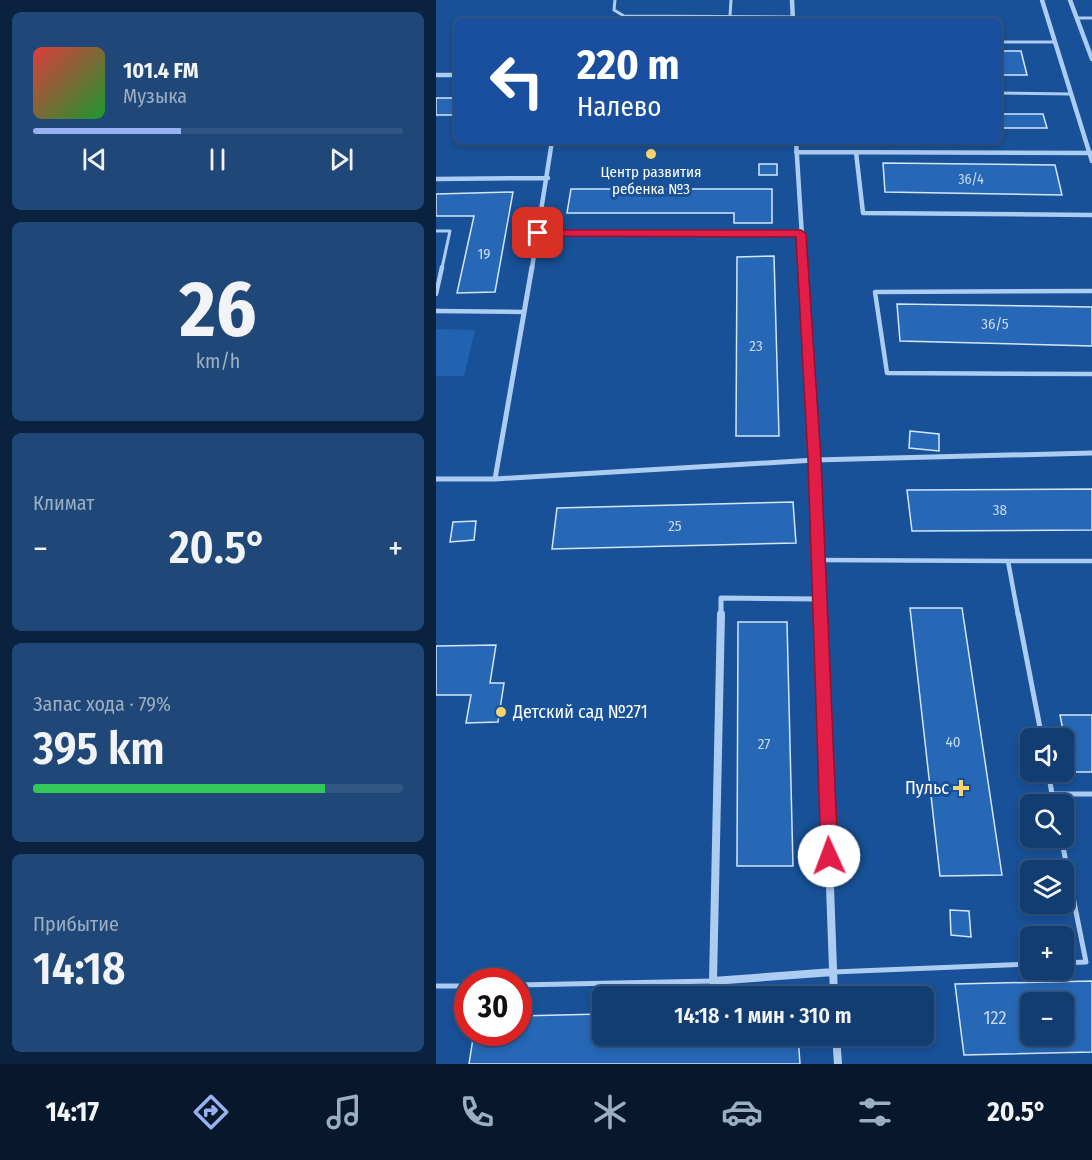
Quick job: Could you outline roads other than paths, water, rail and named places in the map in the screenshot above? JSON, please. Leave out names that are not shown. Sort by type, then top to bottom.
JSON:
[{"type":"street","points":[[792,0],[793,18]]},
{"type":"street","points":[[1042,0],[1092,161]]},
{"type":"street","points":[[1070,0],[1092,60]]},
{"type":"street","points":[[436,75],[454,75]]},
{"type":"street","points":[[495,479],[548,178],[552,144]]},
{"type":"street","points":[[796,144],[815,460],[834,986]]},
{"type":"street","points":[[796,152],[1090,153]]},
{"type":"street","points":[[856,152],[863,213],[1092,215]]},
{"type":"street","points":[[436,179],[548,178]]},
{"type":"street","points":[[538,233],[801,234]]},
{"type":"street","points":[[436,479],[495,479],[815,460],[1092,453]]},
{"type":"street","points":[[820,599],[721,598],[713,981],[833,972]]},
{"type":"street","points":[[837,1046],[838,1064]]},
{"type":"lane","points":[[615,0],[614,10],[624,16],[772,18]]},
{"type":"lane","points":[[730,16],[731,0]]},
{"type":"lane","points":[[1077,18],[1092,18]]},
{"type":"lane","points":[[1002,42],[1055,42]]},
{"type":"lane","points":[[1002,93],[1071,94]]},
{"type":"lane","points":[[436,231],[450,231],[436,294]]},
{"type":"lane","points":[[1092,291],[875,292],[887,373],[1092,374]]},
{"type":"lane","points":[[436,311],[524,312]]},
{"type":"lane","points":[[818,560],[1092,561]]},
{"type":"lane","points":[[1008,561],[1040,728]]},
{"type":"lane","points":[[1050,782],[1052,794]]},
{"type":"lane","points":[[1074,794],[1092,794]]},
{"type":"lane","points":[[1063,848],[1089,962],[1074,963]]},
{"type":"lane","points":[[833,972],[1020,964]]},
{"type":"lane","points":[[532,985],[713,981]]},
{"type":"lane","points":[[436,987],[454,986]]},
{"type":"place","name":"Центр развития ребенка №3","points":[[651,154]]},
{"type":"place","name":"Детский сад №271","points":[[501,712]]},
{"type":"place","name":"Пульс","points":[[961,788]]}]
